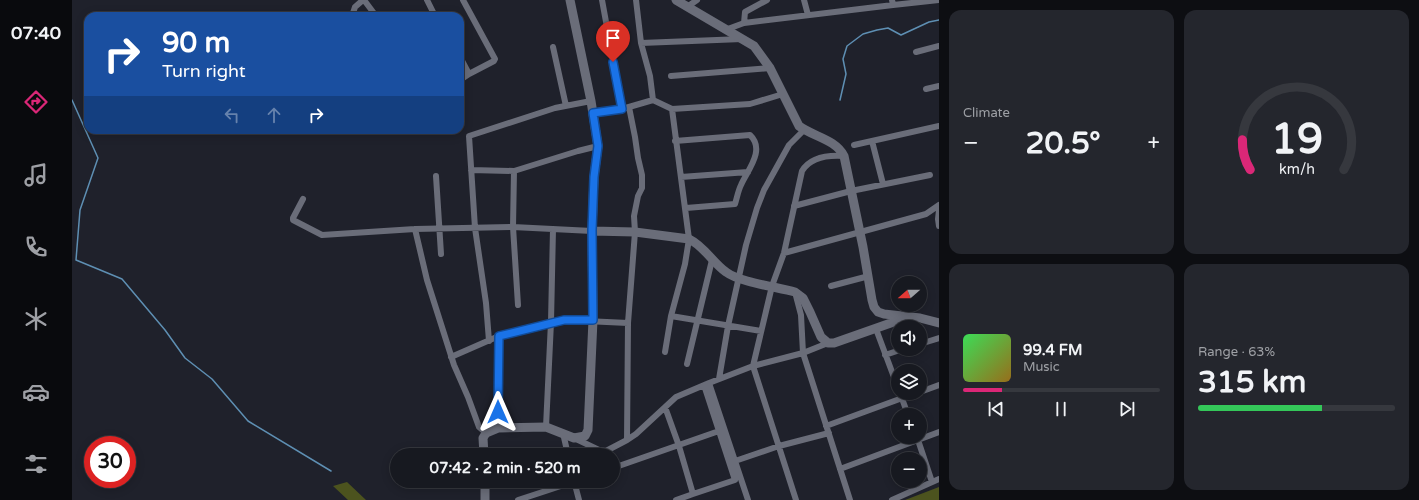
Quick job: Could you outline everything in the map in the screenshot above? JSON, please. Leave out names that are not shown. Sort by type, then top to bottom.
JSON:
[{"type":"street","points":[[353,12],[355,7],[364,0],[373,12]]},
{"type":"street","points":[[463,0],[495,59],[494,61],[464,77]]},
{"type":"street","points":[[570,0],[591,102],[598,146],[594,177],[592,230],[593,320],[588,430],[585,436],[574,438]]},
{"type":"street","points":[[602,0],[622,109]]},
{"type":"street","points":[[636,0],[642,44],[650,76],[653,100]]},
{"type":"street","points":[[676,0],[754,46],[770,68],[799,126],[804,130],[837,146],[844,156],[869,276],[872,300],[874,307],[878,312],[907,317],[925,318],[939,323]]},
{"type":"street","points":[[687,7],[697,0]]},
{"type":"street","points":[[744,23],[745,12],[767,0]]},
{"type":"street","points":[[804,0],[808,15]]},
{"type":"street","points":[[725,30],[744,23],[892,3],[939,0]]},
{"type":"street","points":[[429,1],[433,12]]},
{"type":"street","points":[[642,44],[744,39]]},
{"type":"street","points":[[916,52],[939,46]]},
{"type":"street","points":[[553,47],[566,106]]},
{"type":"street","points":[[464,65],[469,74]]},
{"type":"street","points":[[671,76],[770,68]]},
{"type":"street","points":[[926,89],[939,86]]},
{"type":"street","points":[[593,113],[622,109],[653,100],[672,109],[750,104],[784,94]]},
{"type":"street","points":[[489,341],[486,303],[474,228],[469,136],[566,106],[591,102]]},
{"type":"street","points":[[627,440],[628,323],[634,216],[638,196],[642,188],[642,175],[629,107]]},
{"type":"street","points":[[665,352],[671,316],[685,264],[689,239],[672,109]]},
{"type":"street","points":[[854,145],[939,126]]},
{"type":"street","points":[[719,379],[728,326],[746,245],[764,190],[789,146],[804,130]]},
{"type":"street","points":[[676,140],[750,135],[753,139],[756,154],[754,162],[740,186],[735,204],[686,208]]},
{"type":"street","points":[[872,141],[883,184]]},
{"type":"street","points":[[470,170],[514,172],[598,146]]},
{"type":"street","points":[[796,500],[780,446],[753,366],[772,286],[784,253],[802,171],[810,161],[822,157],[844,156]]},
{"type":"street","points":[[514,172],[513,227],[518,305]]},
{"type":"street","points":[[681,177],[748,172]]},
{"type":"street","points":[[794,206],[851,190],[930,175]]},
{"type":"street","points":[[436,176],[441,254]]},
{"type":"street","points":[[303,199],[293,220],[322,235],[415,229],[513,227],[634,232],[689,239],[696,242],[727,274],[739,279],[795,292],[803,298],[821,337],[828,343]]},
{"type":"street","points":[[784,253],[926,214],[939,204]]},
{"type":"street","points":[[939,210],[939,226]]},
{"type":"street","points":[[415,229],[428,280],[451,357],[479,427],[486,433]]},
{"type":"street","points":[[546,427],[551,322],[553,229]]},
{"type":"street","points":[[687,364],[712,260]]},
{"type":"street","points":[[832,286],[869,276]]},
{"type":"street","points":[[795,292],[801,315],[803,354],[850,500]]},
{"type":"street","points":[[671,316],[761,331]]},
{"type":"street","points":[[484,448],[483,438],[486,433],[498,428],[546,427],[563,433],[599,450],[606,451],[627,440],[676,397],[753,366],[803,354],[828,343],[834,343],[907,317]]},
{"type":"street","points":[[451,357],[499,336],[551,322],[564,320],[593,320],[628,323]]},
{"type":"street","points":[[876,329],[891,370]]},
{"type":"street","points":[[498,428],[499,336]]},
{"type":"street","points":[[927,342],[939,338]]},
{"type":"street","points":[[885,355],[891,353]]},
{"type":"street","points":[[676,500],[735,480],[719,431],[707,384]]},
{"type":"street","points":[[707,384],[748,500]]},
{"type":"street","points":[[927,390],[939,386]]},
{"type":"street","points":[[826,426],[891,399]]},
{"type":"street","points":[[664,407],[679,446],[693,494]]},
{"type":"street","points":[[620,466],[719,431]]},
{"type":"street","points":[[927,435],[939,432]]},
{"type":"street","points":[[563,433],[566,448]]},
{"type":"street","points":[[735,461],[780,446],[829,433]]},
{"type":"street","points":[[840,469],[902,444]]},
{"type":"street","points":[[919,444],[932,482]]},
{"type":"street","points":[[892,500],[939,479]]},
{"type":"street","points":[[484,488],[485,500]]},
{"type":"street","points":[[518,500],[554,488]]},
{"type":"street","points":[[576,488],[579,500]]},
{"type":"green space","points":[[347,482],[366,500],[348,500],[333,486]]},
{"type":"green space","points":[[939,487],[939,500],[905,500]]},
{"type":"waterway","points":[[840,100],[846,74],[843,59],[847,46],[863,34],[877,30],[888,28],[901,35],[929,22],[939,20]]},
{"type":"waterway","points":[[72,100],[84,127]]},
{"type":"waterway","points":[[87,134],[98,158],[80,210],[76,260],[122,279],[165,330],[185,358],[212,379],[248,421],[331,471]]},
{"type":"route","points":[[498,412],[499,336],[551,322],[564,320],[593,320],[592,230],[594,177],[598,146],[593,113],[622,109],[613,62]]}]
